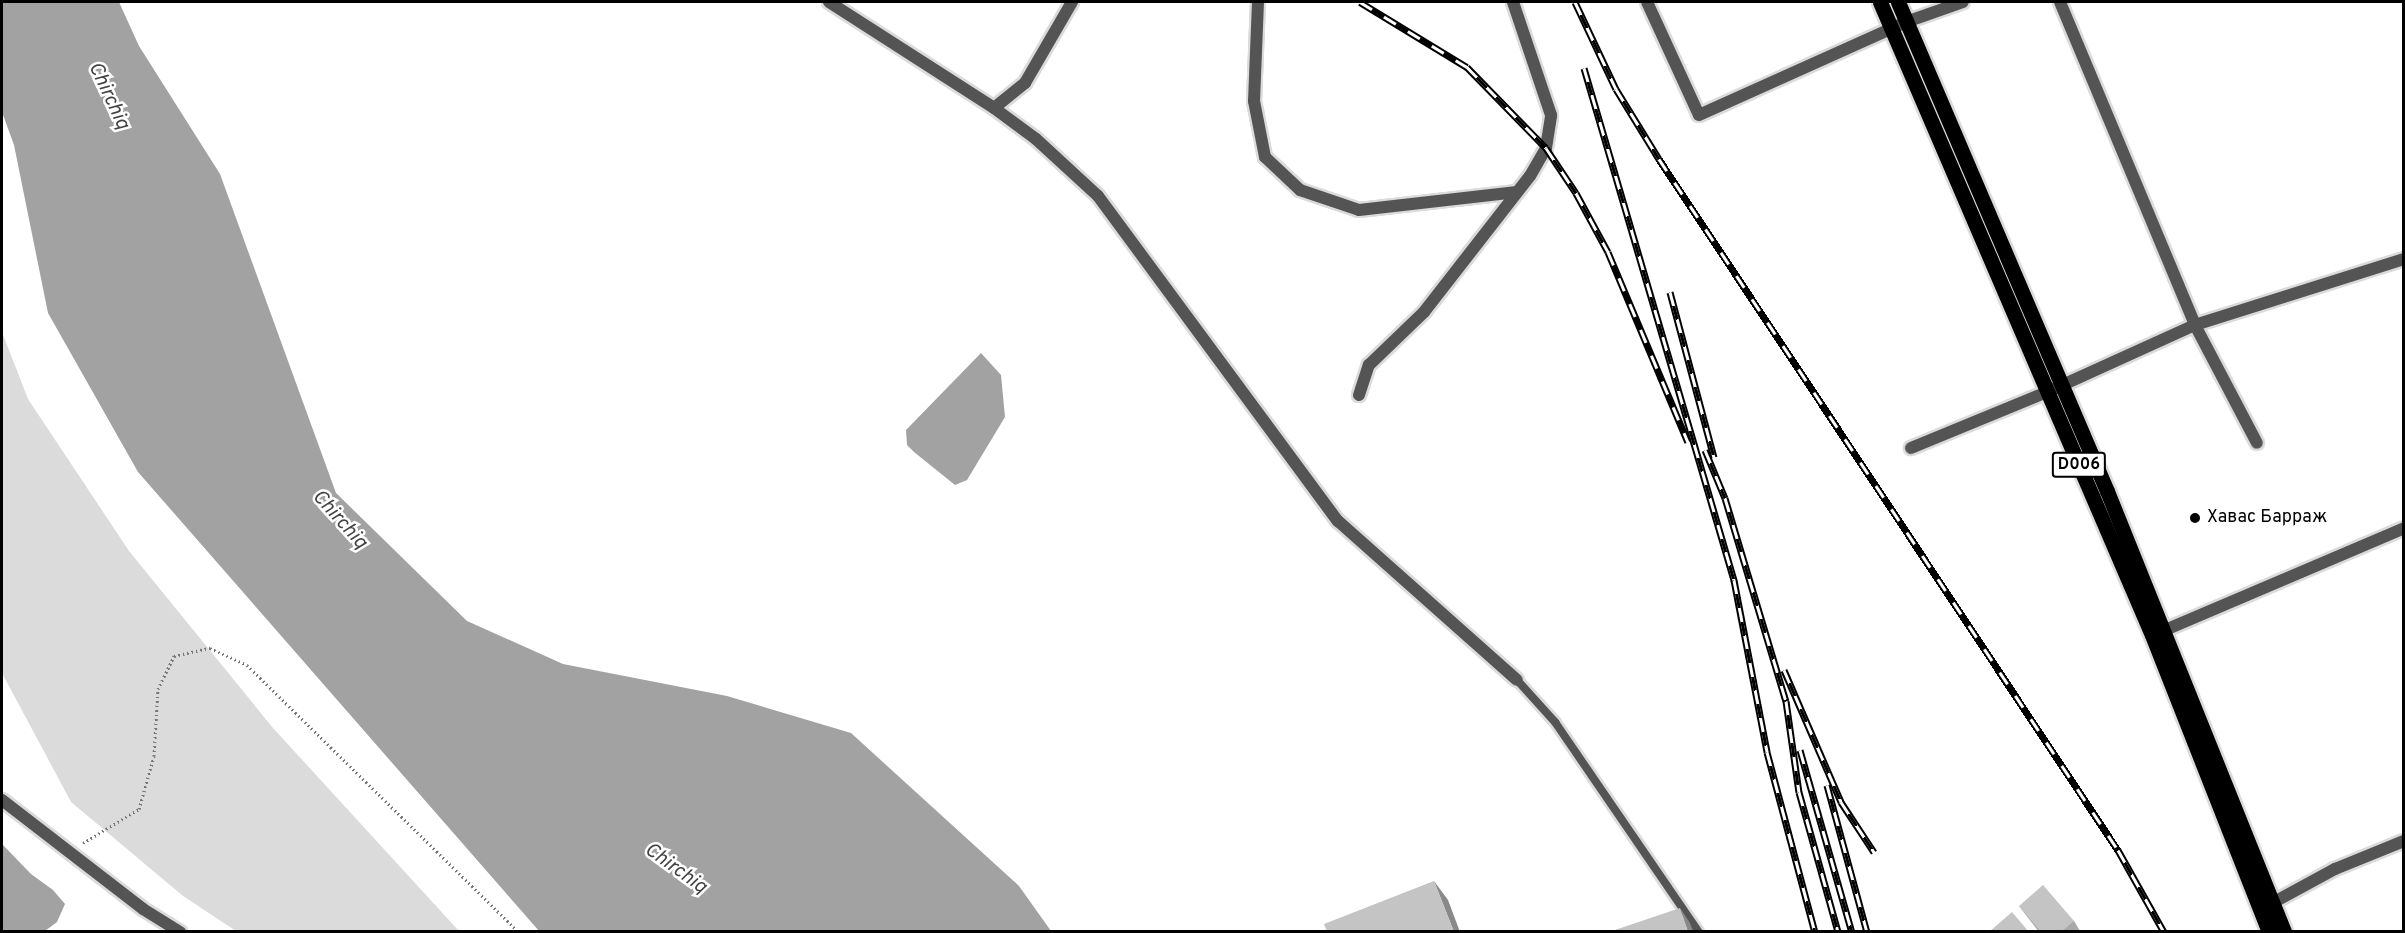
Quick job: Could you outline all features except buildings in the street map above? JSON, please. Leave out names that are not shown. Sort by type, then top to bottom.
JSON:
[{"type":"main road","name":"D006","points":[[1880,2],[2048,392],[2158,633]]},
{"type":"main road","name":"D006","points":[[1898,2],[2062,386],[2158,633],[2268,905],[2284,932]]},
{"type":"main road","name":"D006","points":[[2268,905],[2269,932]]},
{"type":"street","points":[[829,2],[994,108],[1036,140],[1098,196],[1338,521],[1516,680]]},
{"type":"street","points":[[994,108],[1025,83],[1072,2]]},
{"type":"street","points":[[1258,2],[1254,101],[1265,157],[1300,190],[1359,210],[1517,192]]},
{"type":"street","points":[[1359,394],[1369,365],[1424,312],[1517,192],[1546,148],[1551,115],[1513,2]]},
{"type":"street","points":[[1647,2],[1699,115],[1906,22],[1963,2]]},
{"type":"street","points":[[2060,2],[2195,325],[2257,443]]},
{"type":"street","points":[[1911,448],[2062,386],[2195,325],[2403,259]]},
{"type":"street","points":[[2158,633],[2403,528]]},
{"type":"street","points":[[2,800],[143,909],[180,932]]},
{"type":"street","points":[[2268,905],[2335,868],[2403,841]]},
{"type":"lane","points":[[1516,680],[1554,722],[1699,932]]},
{"type":"path","points":[[68,852],[139,809],[154,756],[158,689],[174,656],[210,648],[247,665],[519,932]]},
{"type":"shaded area","points":[[2,332],[28,399],[129,551],[273,728],[459,931],[236,931],[183,896],[71,802],[2,673]]},
{"type":"water","name":"Chirchiq","points":[[2,2],[119,2],[139,46],[220,174],[336,493],[467,621],[563,664],[727,696],[851,733],[1019,886],[1051,931],[539,931],[138,472],[48,313],[14,145],[2,112]]},
{"type":"water","points":[[981,353],[1001,375],[1005,417],[967,480],[955,485],[907,445],[906,430]]},
{"type":"water","points":[[2,844],[31,874],[53,890],[65,904],[57,922],[45,931],[2,931]]},
{"type":"railway","points":[[1360,2],[1467,67],[1546,148],[1576,193],[1608,252],[1688,442]]},
{"type":"railway","points":[[1575,2],[1616,89],[1659,159],[2118,850],[2164,932]]},
{"type":"railway","points":[[1584,68],[1734,580],[1767,752],[1815,932]]},
{"type":"railway","points":[[1670,292],[1714,457]]},
{"type":"railway","points":[[1705,450],[1725,498],[1786,701],[1799,792],[1838,932]]},
{"type":"railway","points":[[1784,670],[1841,802],[1874,852]]},
{"type":"railway","points":[[1800,750],[1852,932]]},
{"type":"railway","points":[[1827,785],[1867,932]]},
{"type":"place","name":"Хавас Барраж","points":[[2195,518]]}]
